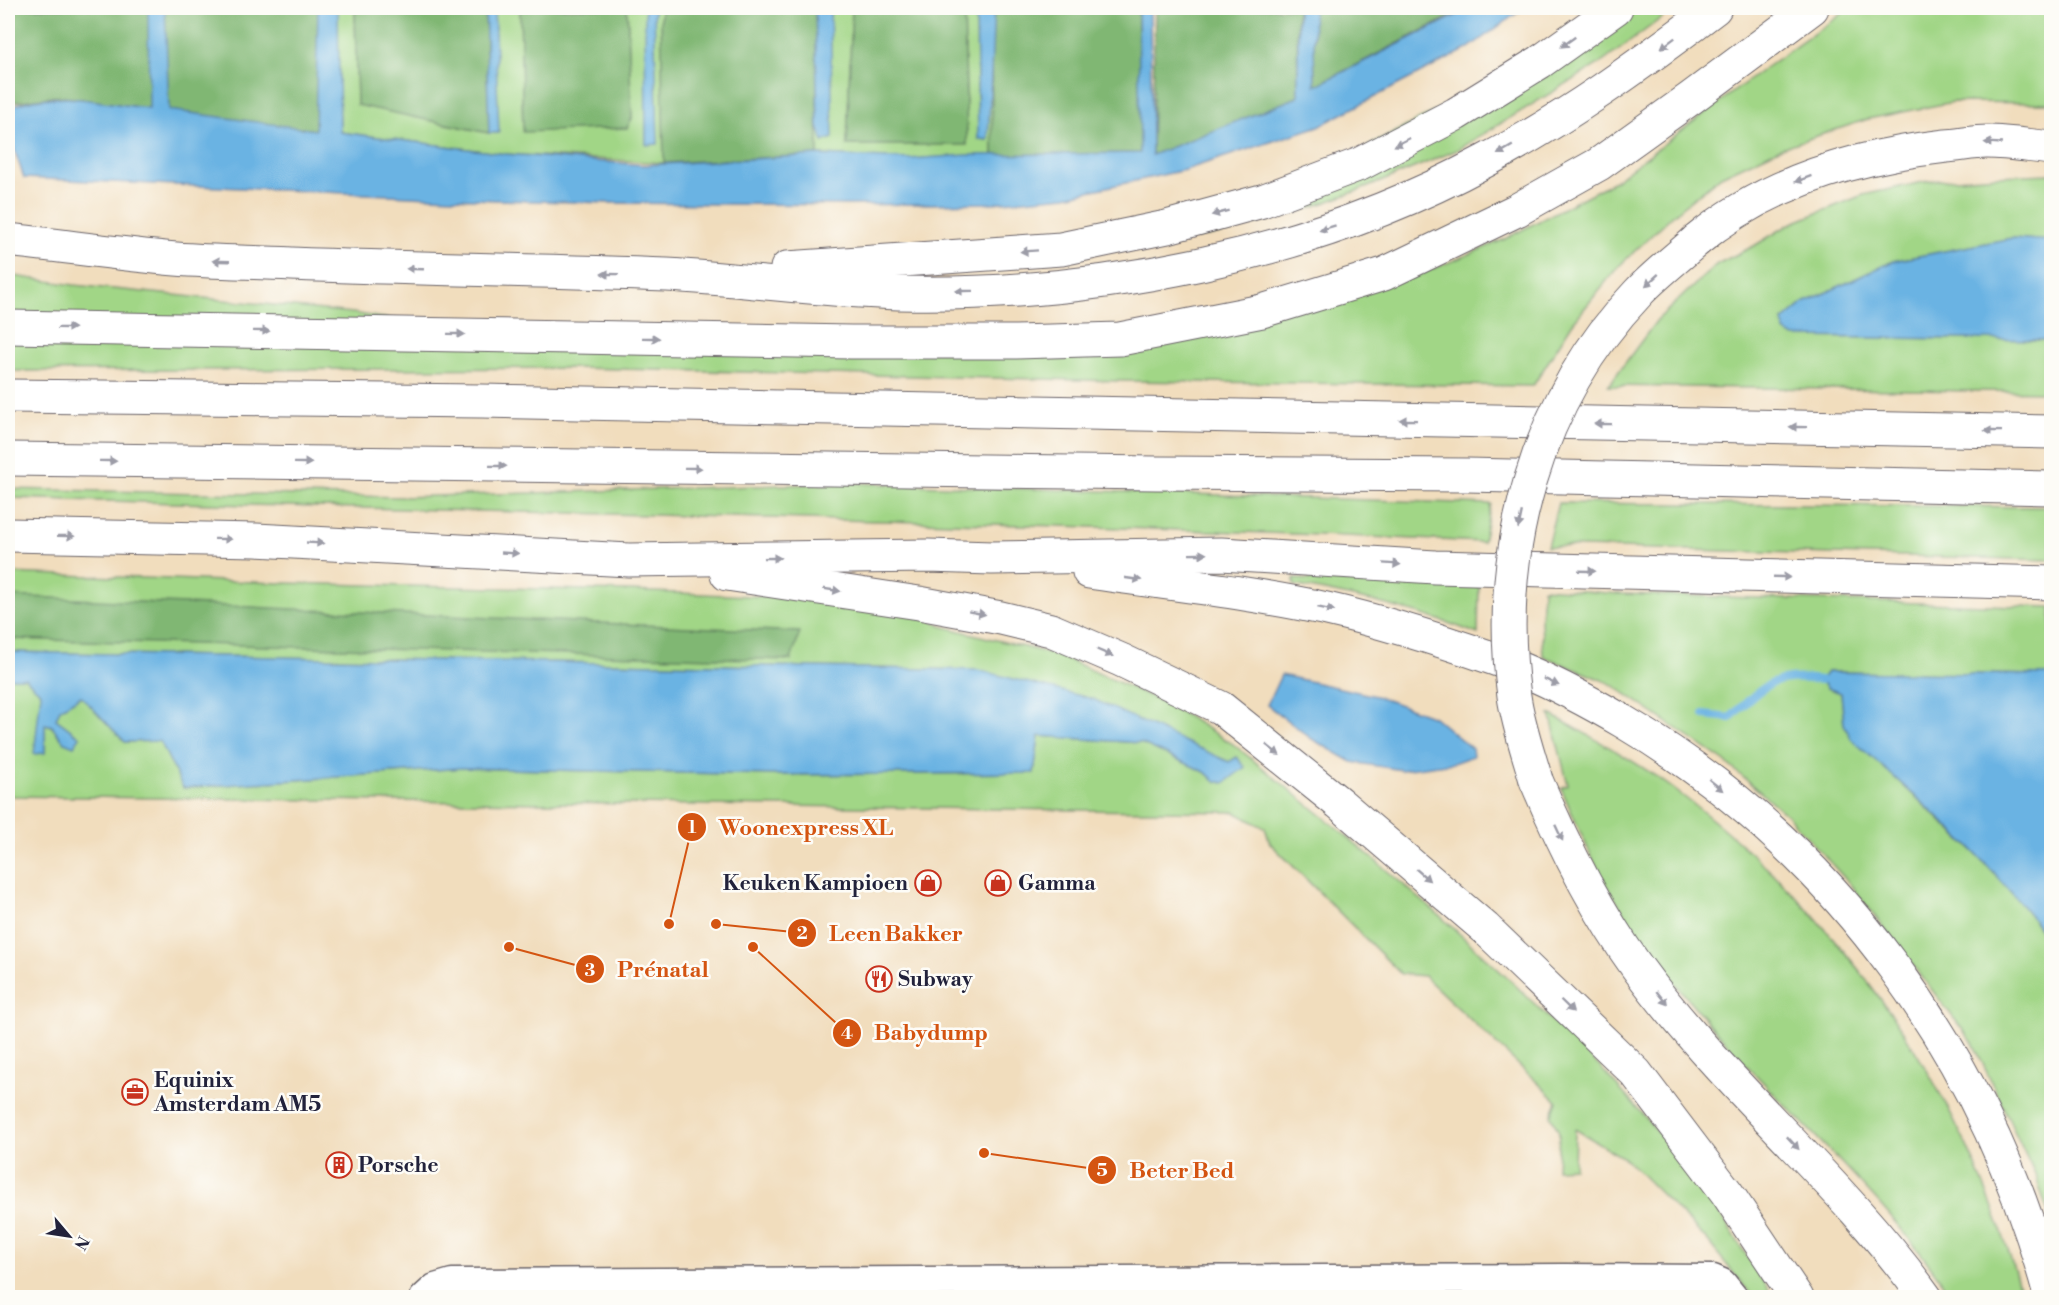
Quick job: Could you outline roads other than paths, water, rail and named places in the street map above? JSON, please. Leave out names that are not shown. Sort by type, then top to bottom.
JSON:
[{"type":"highway","points":[[669,275],[1061,249],[1167,227],[1262,201],[1360,164],[1456,114],[1540,62],[1616,8]]},
{"type":"highway","points":[[8,240],[179,259],[431,270],[669,275],[898,293],[1018,290],[1127,279],[1215,262],[1340,224],[1406,198],[1483,163],[1573,110],[1637,67],[1715,8]]},
{"type":"highway","points":[[8,327],[862,342],[1120,339],[1262,311],[1384,274],[1507,215],[1599,164],[1812,8]]},
{"type":"highway","points":[[1926,1298],[1900,1261],[1830,1182],[1714,1060],[1636,966],[1572,861],[1536,780],[1514,698],[1509,617],[1512,560],[1520,516],[1535,464],[1552,419],[1567,390],[1601,338],[1638,293],[1711,228],[1773,190],[1838,167],[1910,150],[1987,142],[2052,148]]},
{"type":"highway","points":[[8,396],[482,401],[2052,432]]},
{"type":"highway","points":[[8,459],[1097,473],[1479,475],[2052,488]]},
{"type":"highway","points":[[8,535],[256,540],[629,560],[1221,554],[1436,567],[2052,583]]},
{"type":"highway","points":[[992,558],[1302,604],[1436,639],[1497,660],[1562,688],[1642,733],[1692,765],[1805,864],[1869,933],[1908,984],[1944,1040],[1999,1146],[2027,1218],[2051,1298]]},
{"type":"highway","points":[[629,560],[920,603],[1052,630],[1221,708],[1340,802],[1485,928],[1636,1073],[1727,1193],[1797,1298]]},
{"type":"street","points":[[424,1298],[435,1288],[453,1283],[1329,1288],[1701,1278],[1713,1279],[1722,1283],[1731,1293]]},
{"type":"water","points":[[148,8],[165,8],[169,110],[315,130],[318,8],[338,8],[340,132],[506,154],[644,165],[818,155],[909,159],[967,155],[1140,153],[1138,8],[1150,8],[1152,155],[1298,97],[1298,8],[1313,8],[1315,86],[1471,8],[1524,8],[1467,49],[1319,126],[1185,170],[1066,196],[992,203],[851,205],[613,203],[496,200],[24,178],[8,131],[8,108],[25,102],[60,98],[149,108]]},
{"type":"water","points":[[485,8],[494,8],[499,133],[489,133]]},
{"type":"water","points":[[645,8],[654,8],[658,144],[646,145]]},
{"type":"water","points":[[815,8],[830,8],[833,138],[823,142],[818,126]]},
{"type":"water","points":[[976,8],[994,8],[988,140],[978,139]]},
{"type":"water","points":[[2012,238],[2051,241],[2051,340],[1794,337],[1784,331],[1783,321],[1804,303],[1893,261]]},
{"type":"water","points":[[8,652],[978,670],[1093,699],[1229,762],[1237,757],[1245,767],[1224,783],[1215,781],[1205,772],[1141,743],[1039,736],[1034,773],[778,775],[462,768],[183,788],[160,741],[125,742],[81,696],[60,709],[56,719],[80,737],[74,746],[64,742],[52,726],[45,724],[45,753],[34,754],[41,693],[25,678],[8,678]]},
{"type":"water","points":[[1827,672],[2051,675],[2051,944],[2030,915],[1983,861],[1851,739],[1844,724],[1841,693],[1827,688],[1821,680]]},
{"type":"water","points":[[1281,675],[1376,696],[1434,717],[1472,749],[1473,756],[1453,763],[1402,770],[1352,762],[1312,739],[1267,705]]},
{"type":"waterway","points":[[1704,715],[1730,718],[1761,690],[1779,681],[1821,680]]},
{"type":"place","name":"Keuken Kampioen","points":[[928,883]]},
{"type":"place","name":"Gamma","points":[[998,883]]},
{"type":"place","name":"Woonexpress XL","points":[[669,924]]},
{"type":"place","name":"Leen Bakker","points":[[716,924]]},
{"type":"place","name":"Prénatal","points":[[509,947]]},
{"type":"place","name":"Babydump","points":[[753,947]]},
{"type":"place","name":"Subway","points":[[879,979]]},
{"type":"place","name":"Equinix Amsterdam AM5","points":[[135,1092]]},
{"type":"place","name":"Beter Bed","points":[[984,1153]]},
{"type":"place","name":"Porsche","points":[[339,1165]]}]
